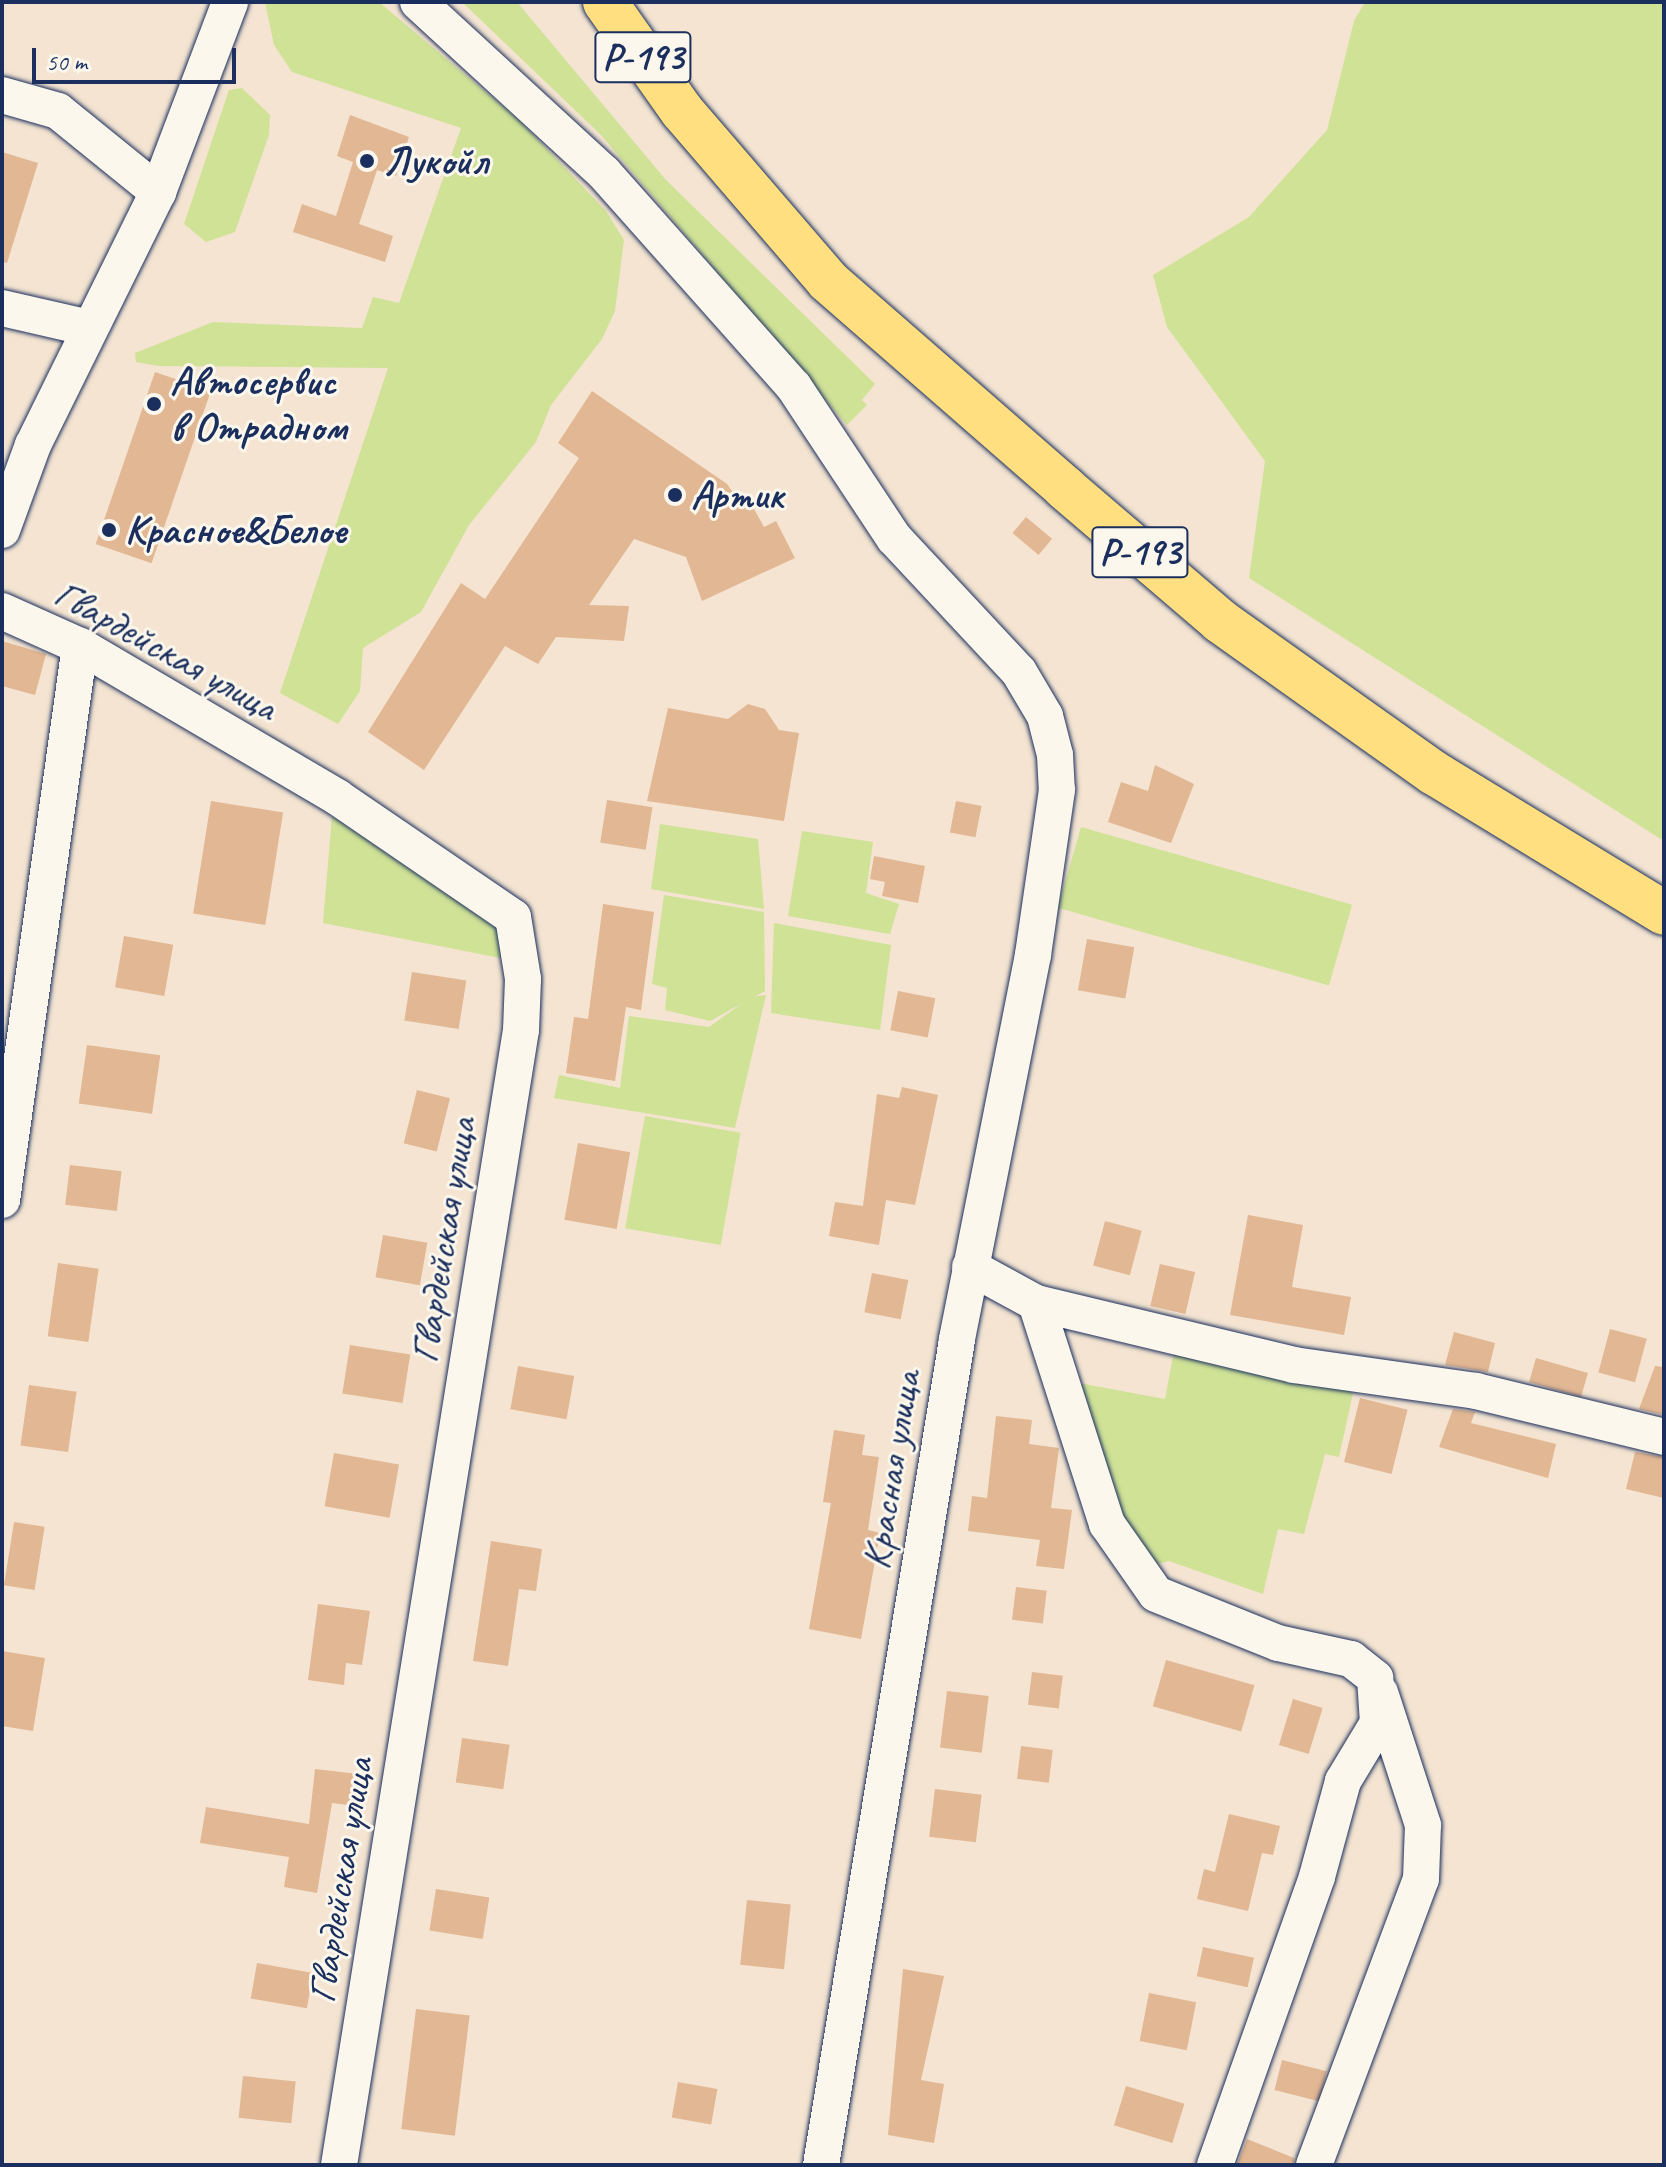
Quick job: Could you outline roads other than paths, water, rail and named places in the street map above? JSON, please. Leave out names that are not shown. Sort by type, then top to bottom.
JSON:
[{"type":"highway","points":[[573,2],[682,111]]},
{"type":"highway","name":"Р-193","points":[[605,2],[682,111],[828,281],[1220,621],[1434,773],[1664,913]]},
{"type":"street","points":[[2,530],[33,445],[158,192],[230,2]]},
{"type":"street","name":"Красная улица","points":[[418,2],[604,173],[794,387],[894,538],[1019,672],[1045,716],[1057,790],[1033,955],[970,1267],[821,2165]]},
{"type":"street","points":[[2,95],[58,111],[158,192]]},
{"type":"street","points":[[2,308],[89,328]]},
{"type":"street","name":"Гвардейская улица","points":[[2,611],[80,646],[337,797],[513,917],[519,946],[521,1030],[339,2165]]},
{"type":"street","points":[[2,1200],[80,646]]},
{"type":"street","points":[[970,1267],[1036,1303],[1294,1365],[1476,1391],[1664,1437]]},
{"type":"street","points":[[1036,1303],[1107,1524],[1156,1594],[1278,1643],[1351,1659],[1375,1678],[1423,1825],[1421,1879],[1314,2165]]},
{"type":"street","points":[[1215,2165],[1317,1877],[1343,1781],[1378,1723],[1375,1678]]},
{"type":"place","name":"Лукойл","points":[[367,161]]},
{"type":"place","name":"Автосервис в Отрадном","points":[[154,404]]},
{"type":"place","name":"Артик","points":[[675,495]]},
{"type":"place","name":"Красное&Белое","points":[[109,530]]}]
